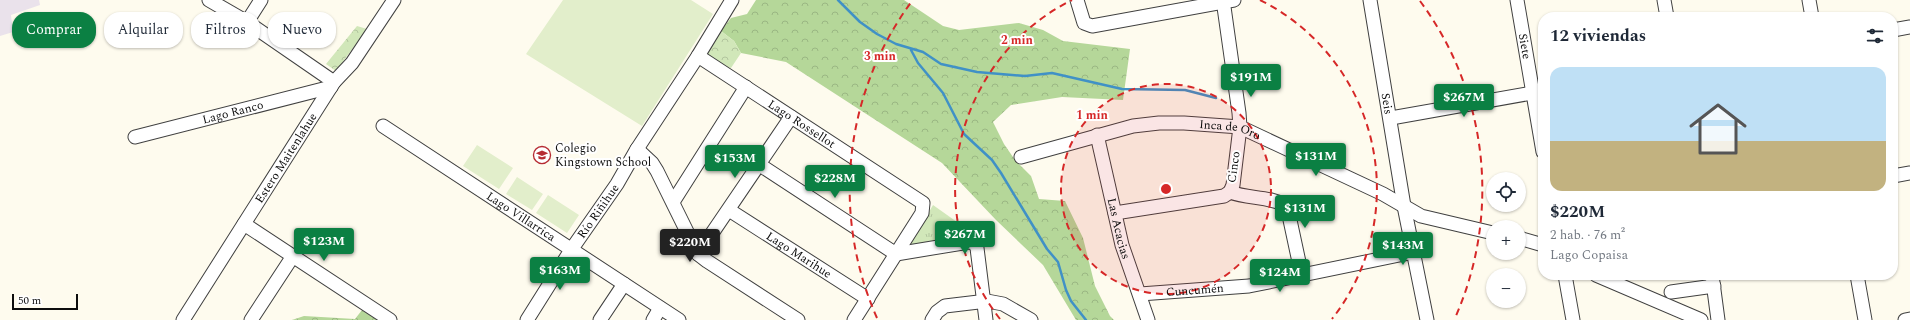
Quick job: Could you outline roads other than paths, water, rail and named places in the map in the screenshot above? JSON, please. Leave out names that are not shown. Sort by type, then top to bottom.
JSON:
[{"type":"street","points":[[209,0],[230,12]]},
{"type":"street","points":[[254,12],[261,0]]},
{"type":"street","name":"Estero Maitenlahue","points":[[183,320],[332,85],[352,63],[394,0]]},
{"type":"street","name":"Río Riñihue","points":[[527,320],[571,250],[617,184],[637,149],[698,56],[732,0]]},
{"type":"street","points":[[1077,0],[1086,25],[1092,26],[1227,1]]},
{"type":"street","name":"Seis","points":[[1370,0],[1391,118],[1404,206],[1427,320]]},
{"type":"street","name":"Siete","points":[[1517,0],[1538,92]]},
{"type":"street","points":[[1664,0],[1666,12]]},
{"type":"street","points":[[1809,0],[1811,12]]},
{"type":"street","name":"Cinco","points":[[1227,1],[1238,94],[1240,126],[1233,184],[1230,192]]},
{"type":"street","points":[[1898,29],[1910,27]]},
{"type":"street","points":[[260,31],[332,85]]},
{"type":"street","name":"Lago Rossellot","points":[[698,56],[921,200],[924,206],[922,213],[896,254]]},
{"type":"street","name":"Lago Ranco","points":[[135,137],[332,85]]},
{"type":"street","points":[[673,202],[746,87]]},
{"type":"street","points":[[1391,118],[1538,92]]},
{"type":"street","points":[[698,254],[791,117]]},
{"type":"street","name":"Inca de Oro","points":[[1021,157],[1133,126],[1159,123],[1240,126],[1383,194],[1421,216],[1486,231]]},
{"type":"street","name":"Lago Villarrica","points":[[383,126],[679,320]]},
{"type":"street","name":"Las Acacias","points":[[1097,135],[1122,246],[1148,320]]},
{"type":"street","points":[[637,149],[652,163],[698,254],[798,320]]},
{"type":"street","points":[[760,164],[896,254],[969,242],[974,243],[977,248],[986,320]]},
{"type":"street","points":[[1898,175],[1910,173]]},
{"type":"street","points":[[1115,213],[1224,196],[1230,192],[1238,195],[1278,201],[1287,206],[1302,276]]},
{"type":"street","name":"Lago Marihue","points":[[729,210],[868,299]]},
{"type":"street","points":[[244,224],[390,320]]},
{"type":"street","points":[[1526,240],[1538,244]]},
{"type":"street","name":"Cuncumén","points":[[1140,294],[1250,286],[1414,252]]},
{"type":"street","points":[[854,320],[896,254]]},
{"type":"street","points":[[251,320],[293,256]]},
{"type":"street","points":[[1566,280],[1573,320]]},
{"type":"street","points":[[1608,280],[1701,320]]},
{"type":"street","points":[[1672,292],[1713,280],[1718,320]]},
{"type":"street","points":[[1859,280],[1865,320]]},
{"type":"street","points":[[600,320],[624,284]]},
{"type":"street","points":[[932,320],[937,312],[945,306],[983,302],[1003,304],[1031,320]]},
{"type":"street","points":[[653,320],[660,308]]},
{"type":"street","points":[[1905,320],[1910,319]]},
{"type":"waterway","points":[[838,0],[860,22],[877,34],[896,44],[923,52],[941,64],[977,72],[1025,76],[1052,73],[1122,89],[1185,90],[1216,98]]},
{"type":"waterway","points":[[911,50],[918,63],[943,93],[964,134],[992,160],[1001,173],[1047,249],[1058,262],[1066,290],[1071,301],[1086,320]]},
{"type":"place","name":"Colegio Kingstown School","points":[[542,155]]}]
